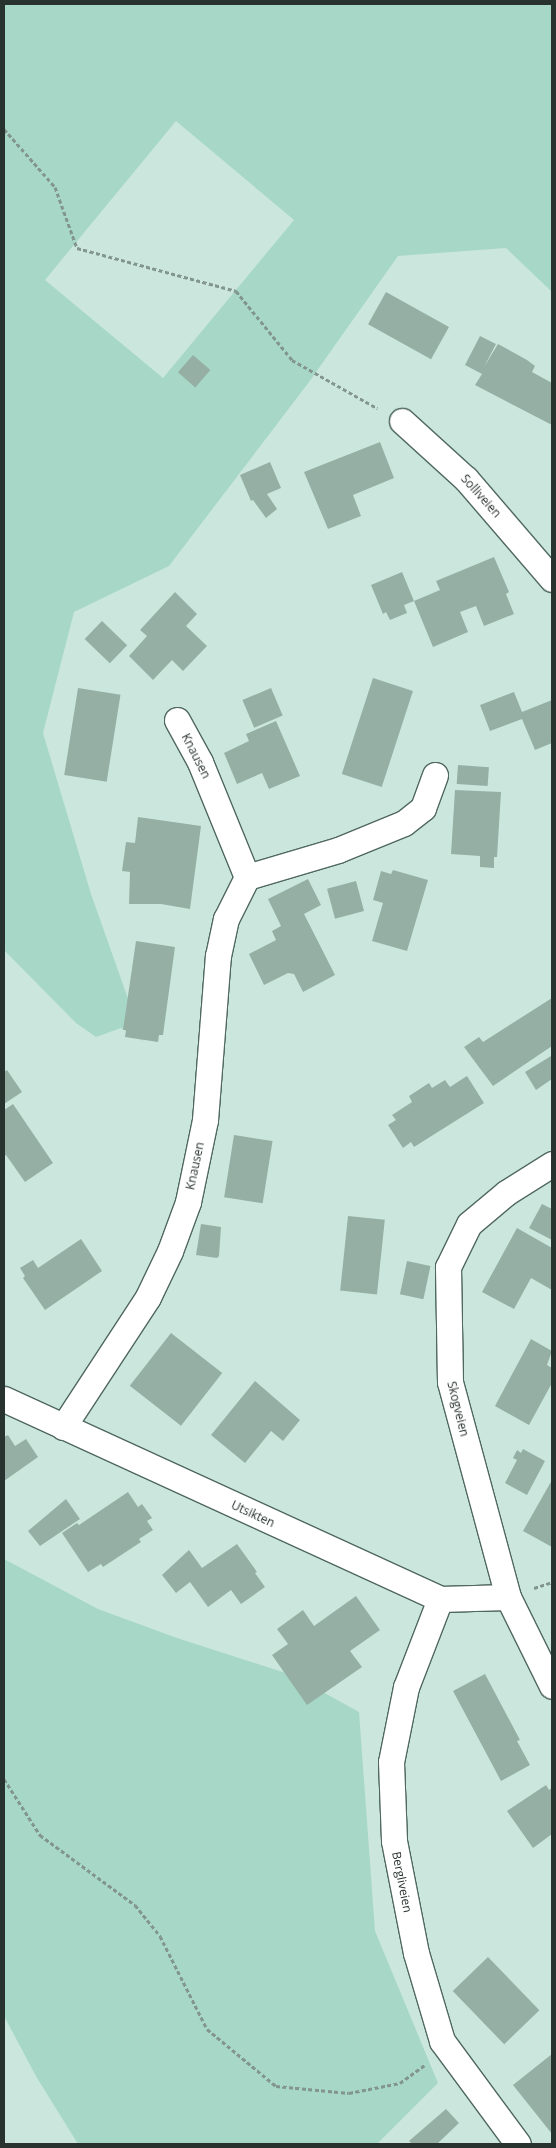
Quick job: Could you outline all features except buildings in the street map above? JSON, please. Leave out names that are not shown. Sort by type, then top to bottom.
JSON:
[{"type":"street","name":"Solliveien","points":[[402,421],[466,479],[552,579]]},
{"type":"street","name":"Knausen","points":[[63,1427],[148,1297],[170,1251],[188,1202],[205,1120],[218,956],[226,920],[247,877],[200,762],[177,720]]},
{"type":"street","points":[[247,877],[338,850],[404,823],[423,808],[435,775]]},
{"type":"street","name":"Skogveien","points":[[552,1164],[506,1193],[469,1224],[448,1267],[450,1382],[508,1596],[552,1686]]},
{"type":"street","name":"Utsikten","points":[[4,1399],[440,1599],[508,1596]]},
{"type":"street","name":"Bergliveien","points":[[440,1599],[406,1686],[391,1762],[394,1841],[416,1953],[442,2040],[518,2144]]},
{"type":"path","points":[[4,128],[55,187],[77,248],[236,291],[292,360],[402,421]]},
{"type":"path","points":[[4,1779],[40,1835],[135,1905],[160,1936],[207,2029],[276,2086],[349,2093],[400,2083],[424,2067],[438,2026]]},
{"type":"green space","points":[[4,4],[552,4],[552,292],[506,248],[398,256],[309,382],[169,566],[74,612],[43,733],[91,894],[143,1041],[121,1028],[96,1037],[76,1023],[4,950]],"holes":[[[176,121],[294,220],[163,378],[45,280]]]},
{"type":"green space","points":[[4,1559],[98,1609],[177,1638],[292,1675],[359,1712],[375,1931],[438,2083],[377,2144],[78,2144],[37,2078],[4,2016]]}]
